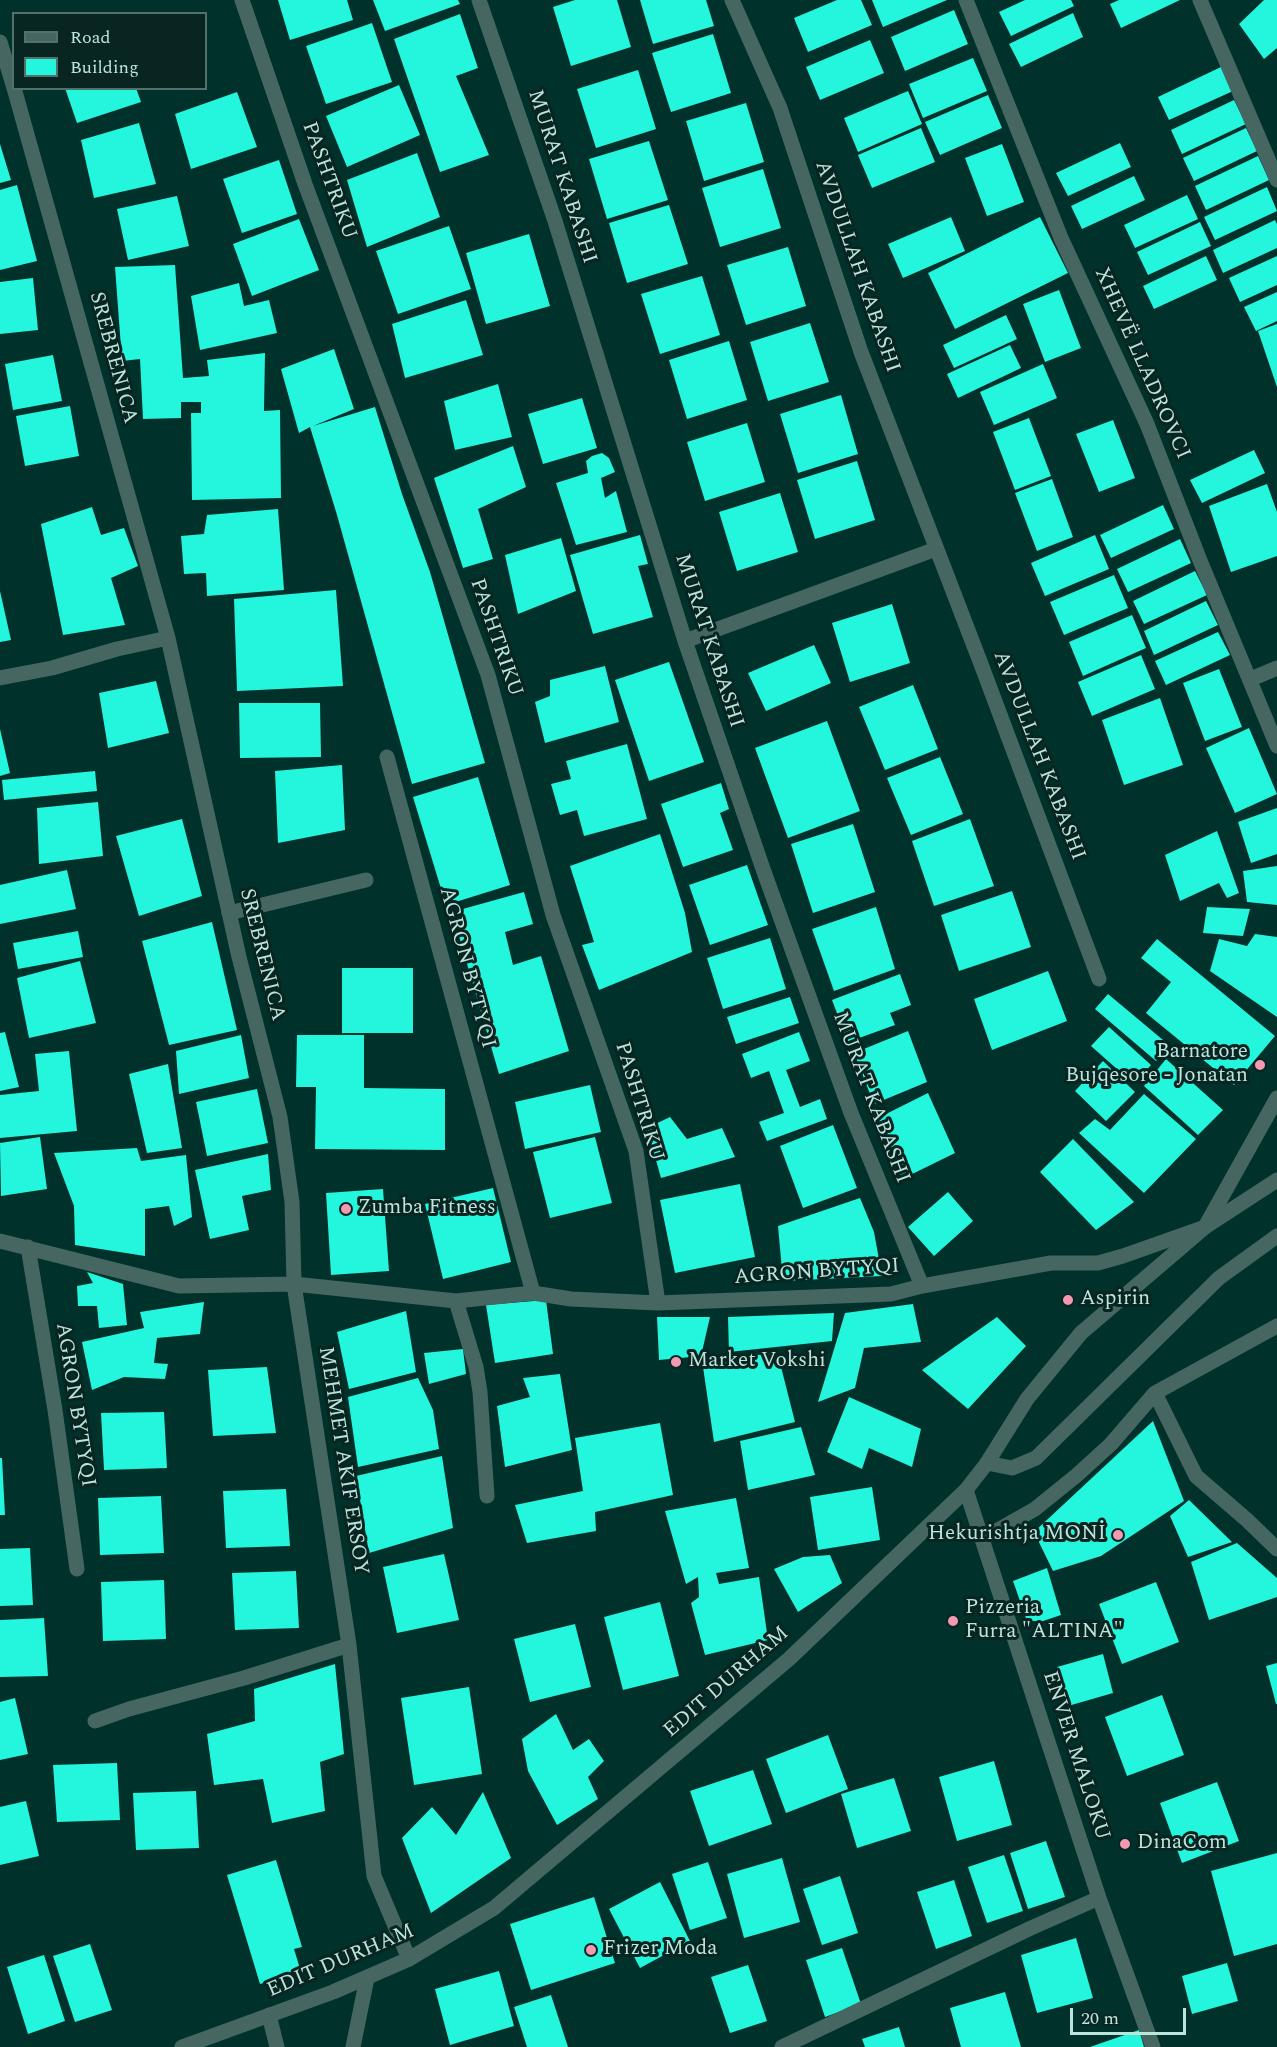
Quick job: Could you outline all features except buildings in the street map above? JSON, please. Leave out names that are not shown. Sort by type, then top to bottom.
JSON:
[{"type":"street","name":"PASHTRIKU","points":[[242,0],[305,184],[488,675],[553,915],[636,1151],[658,1303]]},
{"type":"street","name":"MURAT KABASHI","points":[[479,0],[555,221],[685,641],[767,880],[851,1113],[922,1286]]},
{"type":"street","name":"AVDULLAH KABASHI","points":[[732,0],[780,108],[861,352],[1099,979]]},
{"type":"street","name":"XHEVË LLADROVCI","points":[[966,0],[1061,238],[1147,424],[1199,558],[1277,746]]},
{"type":"street","points":[[1200,0],[1277,180]]},
{"type":"street","name":"SREBRENICA","points":[[0,42],[12,81]]},
{"type":"street","name":"SREBRENICA","points":[[15,90],[168,638],[229,913],[280,1117],[292,1202],[294,1284]]},
{"type":"street","points":[[685,641],[936,549]]},
{"type":"street","points":[[0,678],[52,668],[117,649],[168,638]]},
{"type":"street","points":[[1251,679],[1277,668]]},
{"type":"street","name":"AGRON BYTYQI","points":[[387,757],[533,1293]]},
{"type":"street","points":[[229,913],[366,880]]},
{"type":"street","name":"EDIT DURHAM","points":[[1205,1227],[1277,1098]]},
{"type":"street","name":"EDIT DURHAM","points":[[182,2047],[367,1978],[410,1959],[494,1908],[789,1659],[966,1490],[987,1463],[1027,1399],[1081,1333],[1205,1227],[1277,1179]]},
{"type":"street","name":"AGRON BYTYQI","points":[[0,1241],[180,1286],[294,1284],[456,1300],[533,1293],[571,1299],[658,1303],[891,1294],[922,1286],[1051,1263],[1098,1263],[1205,1227]]},
{"type":"street","points":[[987,1463],[1012,1468],[1036,1458],[1219,1278],[1277,1236]]},
{"type":"street","name":"AGRON BYTYQI","points":[[28,1247],[55,1410],[77,1569]]},
{"type":"street","name":"MEHMET AKIF ERSOY","points":[[294,1284],[350,1645],[374,1876],[410,1959]]},
{"type":"street","points":[[456,1300],[477,1376],[487,1496]]},
{"type":"street","points":[[982,1539],[1035,1509],[1077,1475],[1111,1444],[1155,1393],[1277,1326]]},
{"type":"street","points":[[1155,1393],[1197,1476],[1277,1549]]},
{"type":"street","name":"ENVER MALOKU","points":[[966,1490],[1099,1898],[1153,2047]]},
{"type":"street","points":[[95,1721],[350,1645]]},
{"type":"street","points":[[782,2047],[1099,1898]]},
{"type":"street","points":[[353,2047],[367,1978]]},
{"type":"street","points":[[269,2015],[277,2047]]},
{"type":"place","name":"Barnatore Bujqesore - Jonatan","points":[[1260,1065]]},
{"type":"place","name":"Zumba Fitness","points":[[346,1209]]},
{"type":"place","name":"Aspirin","points":[[1068,1300]]},
{"type":"place","name":"Market Vokshi","points":[[676,1362]]},
{"type":"place","name":"Hekurishtja MONİ","points":[[1118,1535]]},
{"type":"place","name":"Pizzeria Furra \"ALTINA\"","points":[[953,1621]]},
{"type":"place","name":"DinaCom","points":[[1125,1844]]},
{"type":"place","name":"Frizer Moda","points":[[591,1950]]}]
